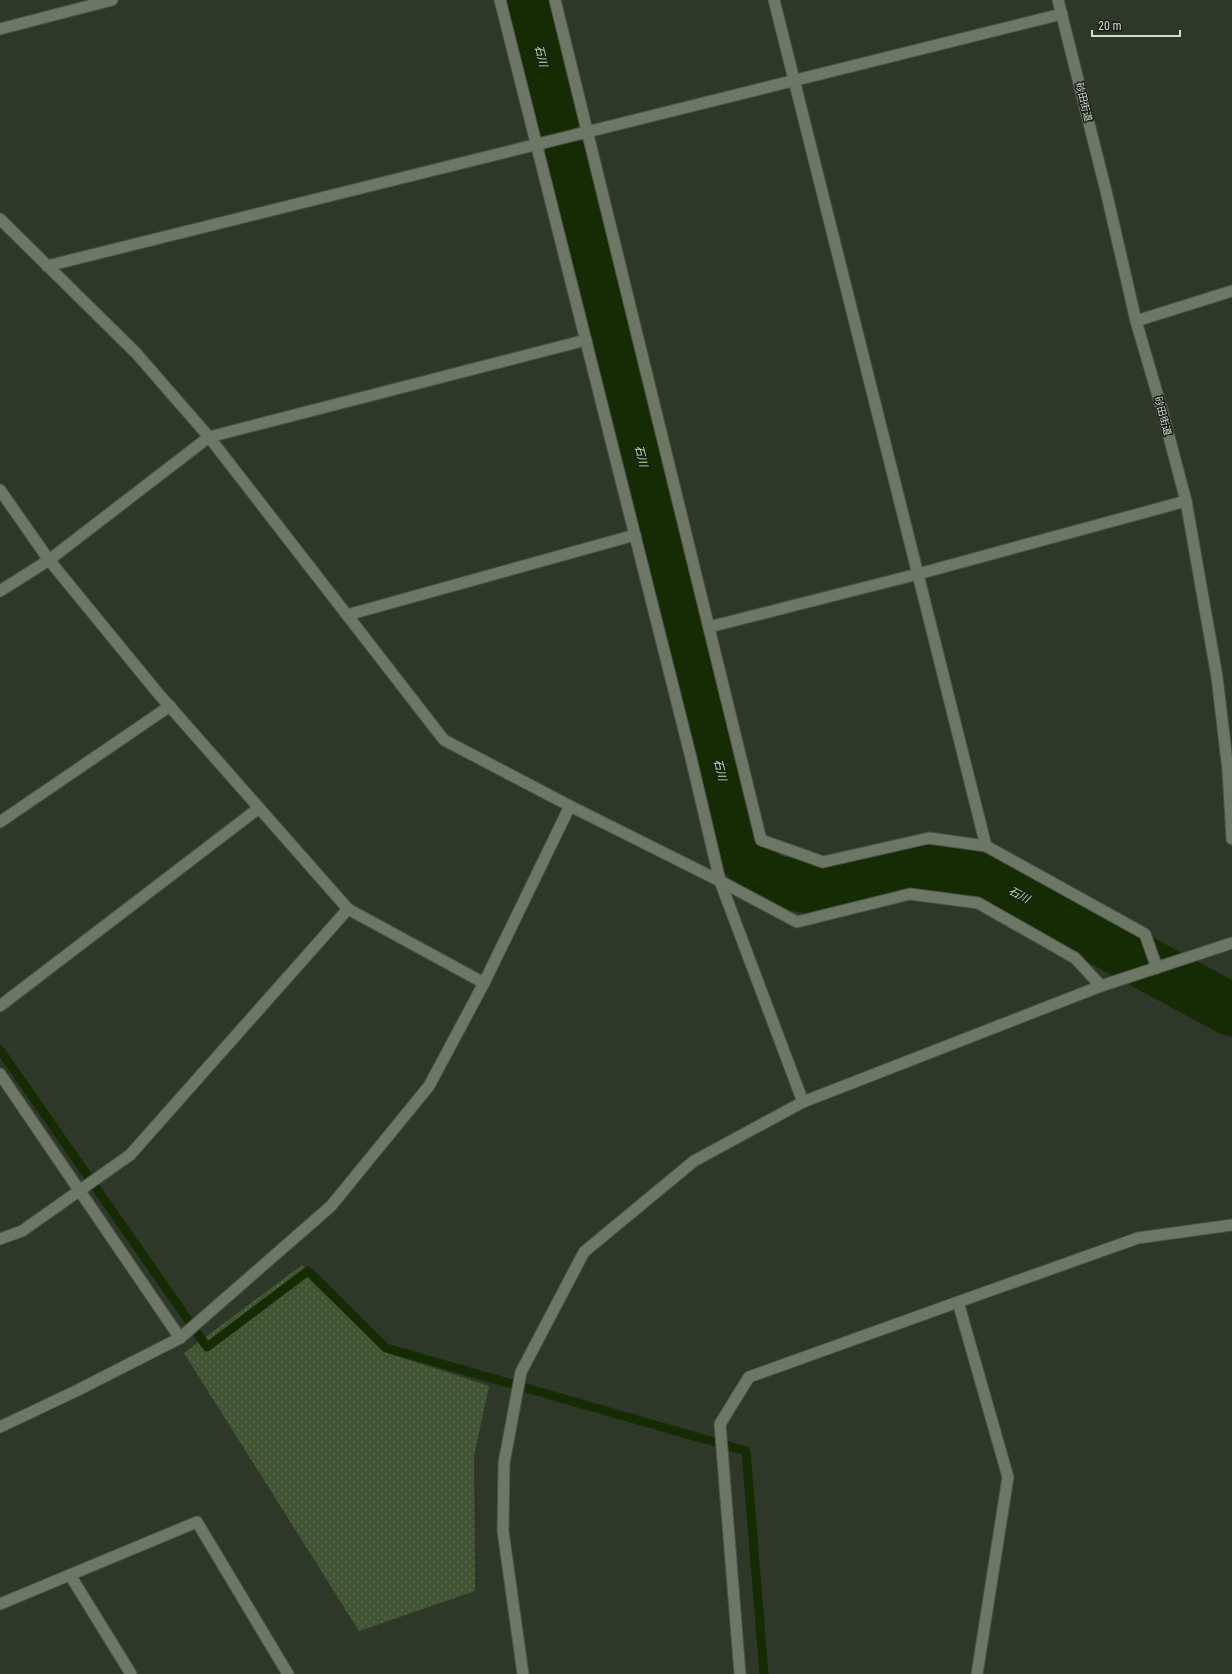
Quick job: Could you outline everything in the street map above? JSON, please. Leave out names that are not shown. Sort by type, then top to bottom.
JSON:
[{"type":"street","points":[[0,29],[110,0]]},
{"type":"street","points":[[500,0],[635,535],[720,881],[804,1102]]},
{"type":"street","points":[[555,0],[761,840],[823,862],[929,838],[986,846],[1145,934],[1157,968]]},
{"type":"street","points":[[774,0],[986,846]]},
{"type":"street","name":"砂田街道","points":[[1058,0],[1106,191],[1136,321],[1162,410],[1186,501],[1217,677],[1228,770],[1232,839]]},
{"type":"street","points":[[47,266],[1062,14]]},
{"type":"street","points":[[0,219],[136,353],[209,437],[444,740],[797,922],[910,894],[978,903],[1075,958],[1101,986]]},
{"type":"street","points":[[1136,321],[1232,291]]},
{"type":"street","points":[[0,591],[49,560],[209,437],[586,340]]},
{"type":"street","points":[[0,490],[49,560],[170,706],[348,909],[484,983]]},
{"type":"street","points":[[709,627],[918,574],[1186,501]]},
{"type":"street","points":[[347,615],[635,535]]},
{"type":"street","points":[[0,822],[170,706]]},
{"type":"street","points":[[0,1427],[78,1390],[180,1338],[331,1206],[429,1086],[484,983],[570,806]]},
{"type":"street","points":[[0,1006],[259,808]]},
{"type":"street","points":[[0,1239],[22,1231],[130,1156],[348,909]]},
{"type":"street","points":[[523,1674],[503,1531],[504,1463],[521,1372],[584,1252],[694,1161],[804,1102],[1101,986],[1232,943]]},
{"type":"street","points":[[0,1074],[180,1338]]},
{"type":"street","points":[[740,1674],[720,1424],[749,1377],[1138,1238],[1232,1225]]},
{"type":"street","points":[[958,1302],[1008,1477],[977,1674]]},
{"type":"street","points":[[0,1604],[197,1522],[288,1674]]},
{"type":"street","points":[[70,1575],[131,1674]]},
{"type":"green space","points":[[302,1265],[391,1354],[489,1386],[474,1456],[475,1591],[359,1631],[184,1353]]},
{"type":"waterway","name":"石川","points":[[527,0],[555,113]]},
{"type":"waterway","name":"石川","points":[[568,164],[740,850],[767,881],[818,888],[923,865],[991,880],[1232,1010]]},
{"type":"waterway","points":[[0,1050],[207,1347],[308,1271],[386,1348],[746,1451],[764,1674]]}]
